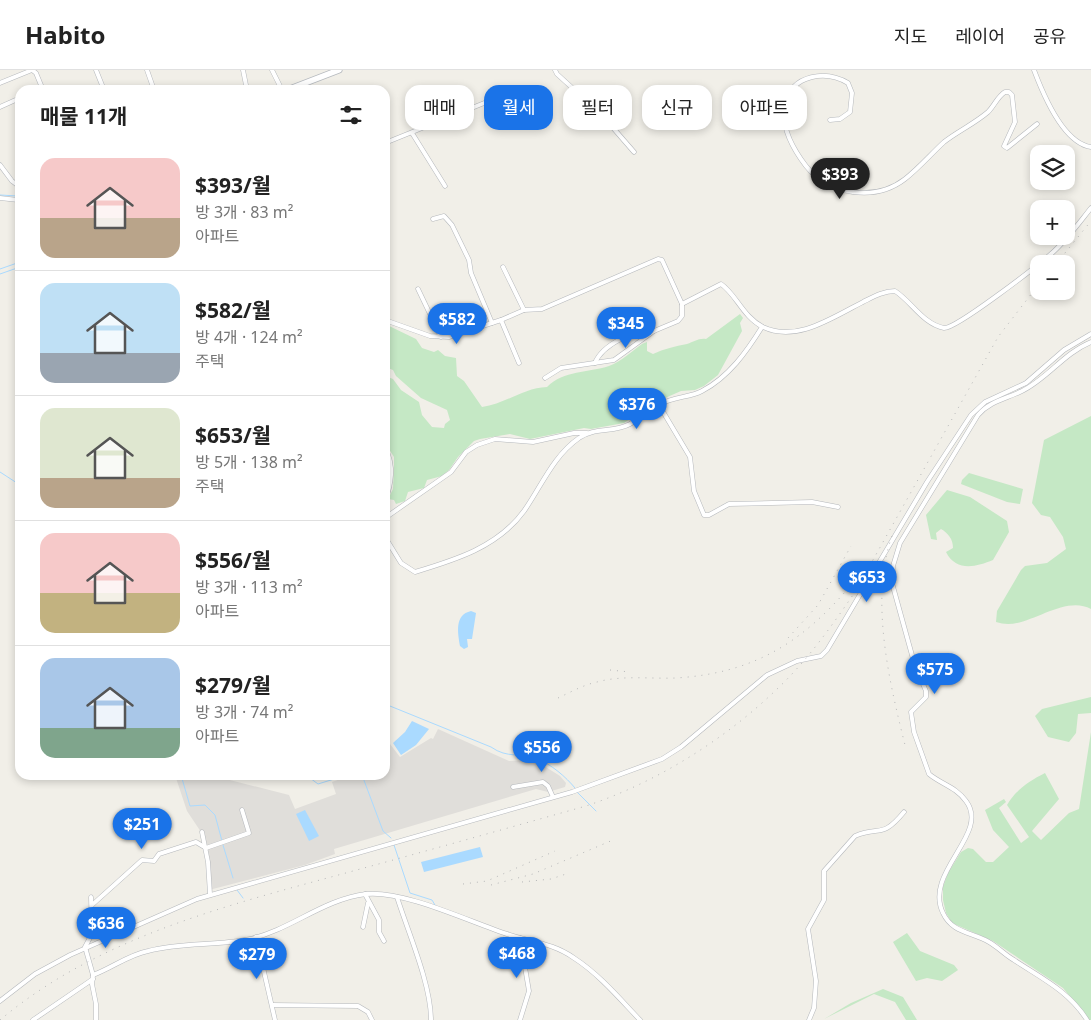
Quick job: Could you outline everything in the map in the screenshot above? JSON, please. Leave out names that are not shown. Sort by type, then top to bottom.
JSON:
[{"type":"street","points":[[0,83],[32,70],[36,73],[40,85]]},
{"type":"street","points":[[96,70],[102,85]]},
{"type":"street","points":[[147,70],[152,85]]},
{"type":"street","points":[[243,70],[247,85]]},
{"type":"street","points":[[272,70],[280,85]]},
{"type":"street","points":[[297,85],[323,72],[339,70]]},
{"type":"street","points":[[555,70],[557,74],[601,114],[634,152]]},
{"type":"street","points":[[1034,70],[1046,98],[1062,126],[1077,142],[1091,147]]},
{"type":"street","points":[[830,120],[840,119],[850,112],[852,93],[848,83],[832,74],[820,73],[798,80],[788,94],[784,115],[785,126],[793,145],[816,177],[832,187],[853,193],[878,190],[905,179],[947,140],[985,114],[1005,92],[1009,92],[1012,95],[1015,122],[1004,146],[1008,148],[1037,124]]},
{"type":"street","points":[[0,107],[15,100]]},
{"type":"street","points":[[390,141],[484,103]]},
{"type":"street","points":[[412,133],[445,186]]},
{"type":"street","points":[[0,165],[15,183]]},
{"type":"street","points":[[0,198],[15,198]]},
{"type":"street","points":[[682,304],[721,284],[741,309],[762,327],[780,333],[792,333],[830,319],[889,291],[899,294],[914,310],[937,325],[943,328],[952,326],[1051,254],[1091,208]]},
{"type":"street","points":[[433,219],[444,216],[452,224],[469,260],[471,273],[492,323]]},
{"type":"street","points":[[390,322],[430,336],[460,336],[524,310],[542,309],[658,259],[662,260],[682,304],[682,316],[678,321],[654,331],[614,360],[561,368],[544,378]]},
{"type":"street","points":[[503,267],[524,310]]},
{"type":"street","points":[[418,289],[441,337]]},
{"type":"street","points":[[501,320],[519,363]]},
{"type":"street","points":[[390,515],[451,472],[466,452],[477,445],[495,440],[533,442],[574,432],[588,433],[629,425],[648,410],[679,396],[701,391],[709,387],[739,361],[762,327]]},
{"type":"street","points":[[596,363],[601,354],[616,343],[639,332],[654,331]]},
{"type":"street","points":[[0,1001],[35,974],[86,947],[210,894],[572,792],[662,760],[767,675],[797,660],[821,656],[827,650],[927,482],[971,416],[985,402],[1026,383],[1064,350],[1091,334]]},
{"type":"street","points":[[1086,1020],[1058,987],[1012,959],[990,942],[955,928],[943,913],[938,901],[940,885],[953,857],[967,836],[971,814],[963,798],[950,785],[929,774],[916,740],[910,718],[911,712],[926,697],[926,691],[915,666],[892,583],[893,566],[900,543],[982,411],[993,402],[1024,390],[1078,348],[1091,342]]},
{"type":"street","points":[[659,406],[690,457],[694,491],[704,514],[709,515],[729,504],[812,502],[838,507]]},
{"type":"street","points":[[390,545],[401,563],[415,572],[476,550],[510,527],[523,512],[546,474],[577,439],[588,433]]},
{"type":"street","points":[[513,787],[543,782],[548,786],[553,797]]},
{"type":"street","points":[[92,905],[142,860],[154,861],[159,854],[196,842],[206,848],[250,833],[242,810]]},
{"type":"street","points":[[809,1020],[814,1008],[816,981],[808,929],[824,900],[824,871],[855,836],[888,829],[904,812]]},
{"type":"street","points":[[202,832],[206,848],[210,894]]},
{"type":"street","points":[[365,894],[368,903],[379,920],[379,932],[384,941]]},
{"type":"street","points":[[33,1020],[93,977],[132,955],[180,945],[232,942],[256,937],[341,901],[365,894],[397,897],[520,938],[549,944],[574,958],[640,1020]]},
{"type":"street","points":[[91,897],[92,934],[86,947],[93,977],[96,1020]]},
{"type":"street","points":[[397,897],[416,954],[431,1011],[430,1020]]},
{"type":"street","points":[[362,927],[368,903]]},
{"type":"street","points":[[256,937],[275,1020]]},
{"type":"street","points":[[520,938],[529,992],[520,1020]]},
{"type":"street","points":[[272,1005],[358,1006],[364,1008],[372,1020]]},
{"type":"shaded area","points":[[438,729],[509,761],[533,760],[560,776],[566,783],[565,787],[548,792],[536,789],[334,849],[335,854],[305,865],[209,890],[207,863],[201,832],[187,811],[177,780],[230,780],[289,795],[295,809],[336,794],[332,782],[338,780],[390,780],[390,744],[400,757],[431,738],[433,739]]},
{"type":"green space","points":[[740,314],[743,318],[740,323],[742,331],[718,375],[704,386],[695,390],[681,391],[656,402],[624,423],[591,429],[584,428],[530,439],[510,434],[474,441],[442,476],[427,480],[424,488],[408,492],[405,501],[396,504],[394,500],[390,499],[393,489],[394,457],[390,451],[390,378],[401,390],[419,402],[422,415],[432,427],[444,428],[445,424],[450,420],[447,410],[421,398],[390,369],[390,326],[416,339],[422,348],[434,352],[438,350],[445,356],[456,358],[457,376],[464,381],[482,407],[498,403],[530,390],[547,387],[569,375],[609,366],[647,342],[647,351],[653,354],[665,349],[706,339]]},
{"type":"green space","points":[[1091,416],[1091,609],[1071,605],[1018,623],[1006,624],[996,622],[997,611],[1021,570],[1025,566],[1047,563],[1066,549],[1063,537],[1050,517],[1041,515],[1032,503],[1044,440]]},
{"type":"green space","points":[[969,473],[1023,489],[1020,504],[1007,502],[961,484],[962,480]]},
{"type":"green space","points":[[947,490],[970,497],[1007,521],[1009,532],[993,560],[973,566],[955,563],[946,552],[953,548],[953,545],[946,532],[941,529],[936,533],[937,540],[931,539],[926,515]]},
{"type":"green space","points":[[1091,697],[1091,713],[1078,714],[1076,733],[1069,742],[1048,737],[1035,716],[1042,709]]},
{"type":"green space","points":[[1091,732],[1091,1020],[1089,1020],[1063,988],[993,941],[952,923],[946,913],[943,887],[948,873],[961,852],[968,848],[973,849],[986,862],[993,862],[1009,847],[993,830],[985,810],[1004,799],[1006,802],[999,808],[1021,843],[1029,837],[1007,805],[1019,790],[1039,776],[1045,773],[1059,799],[1032,831],[1041,840],[1069,813],[1079,809]]},
{"type":"green space","points":[[907,933],[920,951],[954,965],[958,970],[942,981],[927,978],[916,981],[893,942]]},
{"type":"green space","points":[[883,989],[903,997],[917,1020],[906,1020],[895,1002],[874,994],[824,1019],[851,1003]]},
{"type":"water","points":[[471,611],[476,613],[472,639],[467,639],[468,647],[464,649],[460,646],[458,625],[462,616]]},
{"type":"water","points":[[412,721],[429,729],[416,745],[401,755],[393,743],[405,732]]},
{"type":"water","points":[[305,810],[319,836],[309,841],[296,814]]},
{"type":"water","points":[[480,847],[483,857],[424,872],[421,862]]},
{"type":"waterway","points":[[0,195],[15,196]]},
{"type":"waterway","points":[[0,269],[15,264]]},
{"type":"waterway","points":[[0,274],[15,269]]},
{"type":"waterway","points":[[0,472],[15,482]]},
{"type":"waterway","points":[[390,706],[497,751],[531,757],[542,761],[558,771],[575,788]]},
{"type":"waterway","points":[[182,780],[190,806],[205,805],[215,815],[222,841]]},
{"type":"waterway","points":[[313,780],[318,784],[331,780]]},
{"type":"waterway","points":[[364,780],[383,831],[391,838]]},
{"type":"waterway","points":[[577,792],[596,811]]},
{"type":"waterway","points":[[223,845],[233,878]]},
{"type":"waterway","points":[[394,845],[410,893],[432,900],[435,905]]},
{"type":"waterway","points":[[237,890],[243,898]]},
{"type":"railway","points":[[1063,255],[1091,221]]},
{"type":"railway","points":[[0,1020],[39,991],[80,966],[123,945],[168,927],[260,897],[586,806],[612,797],[662,773],[711,743],[776,690],[808,655],[837,618],[855,592],[998,337],[1030,296]]},
{"type":"railway","points":[[892,536],[885,561],[882,587],[882,615],[888,670],[906,749]]},
{"type":"railway","points":[[788,638],[818,605],[851,546]]},
{"type":"railway","points":[[558,698],[587,685],[607,680],[676,678],[705,675],[755,661],[778,650],[818,620],[856,579]]},
{"type":"railway","points":[[610,670],[630,672]]},
{"type":"railway","points":[[491,885],[533,874],[613,840]]},
{"type":"railway","points":[[463,884],[487,881],[555,851]]},
{"type":"railway","points":[[522,882],[551,879],[566,874]]}]
